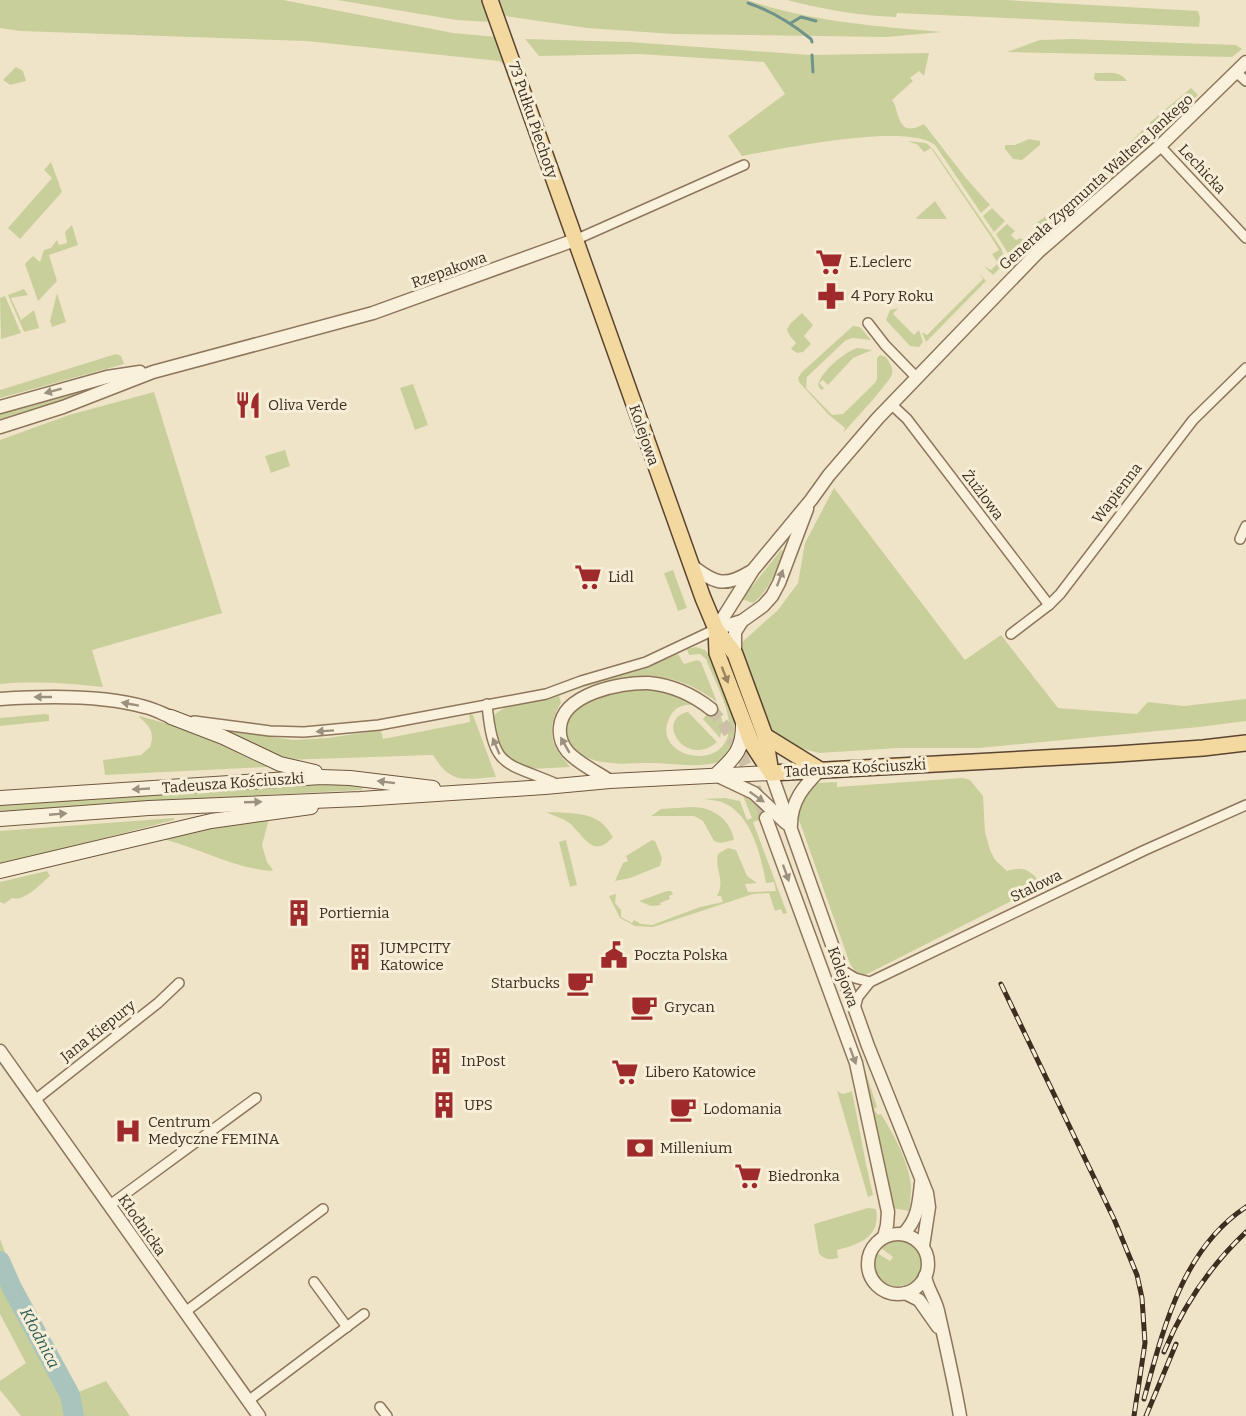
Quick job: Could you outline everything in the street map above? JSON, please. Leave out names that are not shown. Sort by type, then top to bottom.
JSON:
[{"type":"main road","name":"73 Pułku Piechoty","points":[[490,0],[575,240]]},
{"type":"main road","name":"Kolejowa","points":[[575,240],[690,564],[716,629],[735,654],[765,736],[771,773]]},
{"type":"main road","name":"Kolejowa","points":[[716,629],[717,653],[742,720],[752,744],[771,773]]},
{"type":"main road","points":[[171,717],[223,737],[280,764],[350,778]]},
{"type":"main road","points":[[716,776],[731,762],[740,748],[743,733],[742,720]]},
{"type":"main road","points":[[765,736],[820,770]]},
{"type":"main road","name":"Tadeusza Kościuszki","points":[[0,819],[173,806],[360,799],[610,781],[1117,754],[1203,748],[1246,742]]},
{"type":"main road","name":"Tadeusza Kościuszki","points":[[0,798],[321,777],[350,778],[465,792]]},
{"type":"main road","points":[[0,871],[211,821],[360,799]]},
{"type":"street","name":"Generała Zygmunta Waltera Jankego","points":[[716,629],[753,570],[829,475],[891,404],[1038,252],[1160,146],[1246,62]]},
{"type":"street","points":[[1236,72],[1246,81]]},
{"type":"street","name":"Lechicka","points":[[1160,146],[1246,238]]},
{"type":"street","name":"Rzepakowa","points":[[0,427],[153,372],[373,313],[575,240],[744,165]]},
{"type":"street","points":[[868,323],[885,345],[917,378]]},
{"type":"street","name":"Wapienna","points":[[1011,634],[1049,605],[1193,420],[1246,368]]},
{"type":"street","name":"Rzepakowa","points":[[0,407],[107,377],[153,372]]},
{"type":"street","name":"Żużlowa","points":[[891,404],[907,419],[1049,605]]},
{"type":"street","name":"Generała Zygmunta Waltera Jankego","points":[[0,699],[74,698],[145,707],[171,717],[270,731],[304,732],[379,725],[546,694],[657,658],[716,629],[742,621],[763,606],[776,590],[811,500]]},
{"type":"street","points":[[1240,539],[1246,526]]},
{"type":"street","points":[[690,564],[712,580],[727,583],[753,570]]},
{"type":"street","points":[[735,654],[735,632],[742,621]]},
{"type":"street","points":[[610,781],[575,758],[564,746],[560,732],[561,719],[573,703],[585,696],[610,688],[647,683],[683,691],[711,710]]},
{"type":"street","points":[[487,704],[494,746],[501,758],[510,765],[561,786]]},
{"type":"street","points":[[791,829],[791,813],[797,797],[820,770]]},
{"type":"street","name":"Kolejowa","points":[[771,773],[855,1010],[927,1193],[928,1207],[923,1246]]},
{"type":"street","points":[[716,776],[754,793],[791,829]]},
{"type":"street","name":"Stalowa","points":[[870,982],[1145,850],[1246,805]]},
{"type":"street","points":[[766,818],[859,1072],[888,1212],[884,1237]]},
{"type":"street","points":[[840,969],[855,978],[870,982],[858,998],[855,1010]]},
{"type":"street","name":"Jana Kiepury","points":[[34,1100],[158,1003],[179,983]]},
{"type":"street","name":"Kłodnicka","points":[[0,1051],[259,1416]]},
{"type":"street","points":[[110,1205],[256,1098]]},
{"type":"street","points":[[903,1234],[911,1226],[916,1216],[922,1179]]},
{"type":"street","points":[[185,1312],[323,1209]]},
{"type":"street","points":[[926,1276],[918,1286],[905,1293],[894,1294],[884,1290],[874,1282],[870,1274],[868,1260],[870,1251],[875,1244],[890,1234],[903,1234],[914,1238],[923,1246],[928,1257],[926,1276],[928,1288],[937,1309],[960,1416]]},
{"type":"street","points":[[314,1282],[347,1327]]},
{"type":"street","points":[[905,1293],[919,1300],[942,1333]]},
{"type":"street","points":[[248,1401],[364,1314]]},
{"type":"street","points":[[380,1407],[387,1416]]},
{"type":"green space","points":[[0,0],[283,0],[453,33],[496,37],[506,66],[499,61],[306,41],[20,31],[0,28]]},
{"type":"green space","points":[[337,0],[483,0],[491,22],[456,20]]},
{"type":"green space","points":[[499,0],[747,0],[820,18],[942,32],[887,37],[673,34],[587,28],[505,16]]},
{"type":"green space","points":[[787,0],[1005,0],[1198,11],[1200,18],[1199,27],[897,13],[896,17],[841,12]]},
{"type":"green space","points":[[525,39],[629,42],[810,55],[929,53],[924,76],[919,71],[910,78],[913,81],[892,100],[900,122],[908,128],[924,124],[990,205],[981,213],[935,145],[920,139],[899,136],[842,139],[742,156],[728,136],[785,94],[764,62],[639,54],[539,56]]},
{"type":"green space","points":[[1072,39],[1236,45],[1242,49],[1232,57],[1007,52],[1040,40]]},
{"type":"green space","points":[[16,67],[23,71],[26,81],[10,85],[3,80]]},
{"type":"green space","points":[[1095,73],[1121,75],[1127,81],[1097,81],[1094,79]]},
{"type":"green space","points":[[1191,88],[1198,95],[1071,208],[1068,205],[1074,196],[1089,187],[1148,124]]},
{"type":"green space","points":[[1029,139],[1040,141],[1040,145],[1022,160],[1013,159],[1005,149],[1005,145],[1015,145]]},
{"type":"green space","points":[[908,141],[926,143],[933,149],[1001,248],[1006,262],[993,275],[984,266],[991,270],[998,263],[992,254],[999,250],[991,237],[931,148],[924,152],[918,145]]},
{"type":"green space","points":[[51,162],[62,192],[20,239],[8,228],[52,178],[44,170]]},
{"type":"green space","points":[[935,201],[947,219],[916,218]]},
{"type":"green space","points":[[992,208],[1005,221],[994,232],[983,216]]},
{"type":"green space","points":[[1049,214],[1053,218],[1053,223],[1019,254],[1016,252],[1011,258],[996,234],[1007,224],[1015,231],[1011,235],[1016,240],[1020,238],[1024,240],[1037,227],[1036,223]]},
{"type":"green space","points":[[72,225],[78,245],[49,255],[57,281],[38,301],[25,264],[33,256],[40,262],[44,250],[51,248],[57,240],[59,245],[67,243],[65,232]]},
{"type":"green space","points":[[978,272],[986,281],[926,342],[922,332],[927,335],[983,279]]},
{"type":"green space","points":[[24,289],[28,295],[11,298],[21,320],[34,310],[39,328],[24,332],[8,295]]},
{"type":"green space","points":[[57,293],[66,322],[52,327],[50,321]]},
{"type":"green space","points":[[5,296],[21,333],[1,339],[0,298]]},
{"type":"green space","points":[[898,308],[893,314],[914,335],[919,330],[923,342],[919,347],[910,346],[886,320],[890,310]]},
{"type":"green space","points":[[802,313],[813,325],[804,336],[811,344],[803,352],[797,353],[791,349],[796,343],[787,330]]},
{"type":"green space","points":[[853,326],[860,327],[871,340],[853,338],[846,340],[807,377],[806,388],[832,415],[843,414],[875,383],[877,358],[880,355],[886,357],[891,365],[892,374],[843,433],[845,428],[829,415],[799,382],[798,378]]},
{"type":"green space","points":[[857,348],[872,350],[853,358],[828,385],[823,380],[819,383],[824,388],[820,389],[818,384],[829,368]]},
{"type":"green space","points":[[116,354],[121,356],[124,364],[0,398],[0,390]]},
{"type":"green space","points":[[413,384],[428,425],[415,430],[400,388]]},
{"type":"green space","points":[[91,388],[92,390],[0,420],[0,413]]},
{"type":"green space","points":[[154,392],[222,613],[92,650],[103,687],[52,683],[0,684],[0,440],[69,415]]},
{"type":"green space","points":[[285,450],[290,466],[271,473],[265,456]]},
{"type":"green space","points":[[834,488],[965,660],[1001,635],[1058,708],[1137,714],[1148,702],[1184,706],[1246,699],[1246,721],[979,748],[899,748],[819,753],[780,740],[770,730],[744,669],[749,668],[740,644],[778,610],[798,583],[805,543]]},
{"type":"green space","points":[[781,550],[784,551],[778,566],[764,592],[753,603],[742,599]]},
{"type":"green space","points":[[673,570],[687,608],[678,611],[664,573]]},
{"type":"green space","points":[[696,647],[705,650],[713,659],[736,720],[739,734],[726,759],[698,765],[614,763],[585,757],[571,748],[567,742],[565,726],[576,708],[595,697],[606,694],[630,688],[653,688],[675,693],[695,705],[679,707],[671,715],[666,733],[671,743],[680,751],[693,755],[706,755],[718,751],[726,741],[728,717],[724,701],[706,659],[700,654],[689,655],[687,649]]},
{"type":"green space","points":[[678,654],[684,664],[697,660],[701,662],[717,702],[697,689],[678,681],[659,677],[640,676],[601,682],[559,696],[561,703],[553,721],[552,734],[558,752],[570,767],[531,769],[516,765],[499,749],[493,721],[495,714],[507,706],[550,698],[581,686],[635,671]]},
{"type":"green space","points":[[717,703],[723,723],[720,738],[703,719]]},
{"type":"green space","points":[[688,712],[717,742],[705,749],[694,750],[678,740],[674,732],[674,724],[678,717]]},
{"type":"green space","points":[[469,713],[473,715],[496,777],[467,779],[452,776],[433,755],[283,760],[224,730],[293,740],[328,738],[381,730],[383,739],[470,722]]},
{"type":"green space","points":[[49,715],[49,721],[0,726],[0,718]]},
{"type":"green space","points":[[140,716],[204,735],[268,767],[105,775],[103,760],[141,755],[150,747],[152,738],[150,730]]},
{"type":"green space","points":[[962,778],[970,780],[983,796],[985,832],[995,860],[1007,871],[1027,870],[1043,885],[865,975],[856,972],[850,964],[798,817],[799,804],[814,783],[837,782],[837,787]]},
{"type":"green space","points":[[326,784],[363,787],[362,790],[111,803],[0,812],[0,805]]},
{"type":"green space","points":[[743,796],[756,802],[771,816],[753,822],[787,913],[783,914],[781,909],[775,911],[769,893],[753,894],[653,927],[635,926],[620,918],[609,896],[616,894],[615,903],[621,910],[621,917],[632,923],[634,920],[641,924],[652,925],[700,907],[723,902],[721,896],[717,896],[720,879],[717,860],[718,854],[728,848],[736,850],[747,876],[757,883],[745,884],[748,892],[776,891],[774,882],[766,883],[754,838],[743,818],[723,803],[703,799],[725,798],[740,801],[747,820],[752,818]]},
{"type":"green space","points":[[692,807],[707,809],[719,816],[729,826],[734,840],[720,843],[714,841],[703,821],[694,816],[651,816],[661,809]]},
{"type":"green space","points":[[546,812],[592,817],[604,825],[613,837],[606,844],[593,846],[568,822]]},
{"type":"green space","points":[[174,818],[174,820],[0,865],[0,831]]},
{"type":"green space","points":[[269,819],[262,845],[267,862],[273,870],[271,871],[228,862],[159,838],[163,835]]},
{"type":"green space","points":[[566,840],[577,885],[570,887],[559,842]]},
{"type":"green space","points":[[652,840],[655,841],[662,858],[660,866],[630,878],[615,881],[623,863],[628,861],[626,856]]},
{"type":"green space","points":[[47,871],[50,876],[27,895],[17,899],[12,898],[4,904],[0,902],[0,882]]},
{"type":"green space","points":[[667,891],[673,894],[669,896],[670,899],[660,903],[661,905],[651,906],[639,901]]},
{"type":"green space","points":[[861,1064],[863,1064],[877,1107],[874,1109],[878,1115],[881,1114],[891,1131],[910,1177],[909,1211],[892,1208]]},
{"type":"green space","points":[[837,1091],[843,1094],[852,1091],[873,1195],[868,1197]]},
{"type":"green space","points":[[868,1208],[876,1209],[877,1219],[872,1233],[867,1238],[837,1250],[838,1258],[828,1259],[819,1254],[814,1224]]},
{"type":"green space","points":[[0,1239],[22,1298],[76,1393],[106,1381],[130,1416],[21,1416],[0,1390],[0,1381],[26,1363],[0,1314]]},
{"type":"green space","points":[[897,1240],[907,1242],[915,1248],[922,1268],[918,1278],[909,1284],[898,1286],[887,1284],[878,1278],[874,1268],[877,1253],[890,1261],[893,1257],[881,1248]]},
{"type":"waterway","points":[[748,3],[781,18],[804,33],[812,42]]},
{"type":"waterway","points":[[791,23],[801,17],[816,21]]},
{"type":"waterway","points":[[812,55],[813,72]]},
{"type":"waterway","name":"Kłodnica","points":[[0,1261],[12,1288],[70,1395],[74,1416]]},
{"type":"tunnel","points":[[711,709],[737,747],[766,818]]},
{"type":"railway","points":[[1001,984],[1114,1219],[1137,1275],[1142,1298],[1145,1343],[1134,1416]]},
{"type":"railway","points":[[1144,1399],[1168,1319],[1191,1268],[1206,1245],[1224,1224],[1246,1207]]},
{"type":"railway","points":[[1164,1352],[1189,1303],[1209,1273],[1246,1232]]},
{"type":"railway","points":[[1146,1416],[1176,1344]]},
{"type":"place","name":"E.Leclerc","points":[[829,262]]},
{"type":"place","name":"4 Pory Roku","points":[[831,296]]},
{"type":"place","name":"Oliva Verde","points":[[248,405]]},
{"type":"place","name":"Lidl","points":[[588,577]]},
{"type":"place","name":"Portiernia","points":[[299,913]]},
{"type":"place","name":"Poczta Polska","points":[[614,955]]},
{"type":"place","name":"JUMPCITY Katowice","points":[[360,957]]},
{"type":"place","name":"Starbucks","points":[[580,983]]},
{"type":"place","name":"Grycan","points":[[644,1007]]},
{"type":"place","name":"InPost","points":[[441,1061]]},
{"type":"place","name":"Libero Katowice","points":[[625,1072]]},
{"type":"place","name":"UPS","points":[[444,1105]]},
{"type":"place","name":"Lodomania","points":[[683,1109]]},
{"type":"place","name":"Centrum Medyczne FEMINA","points":[[128,1131]]},
{"type":"place","name":"Millenium","points":[[640,1148]]},
{"type":"place","name":"Biedronka","points":[[748,1176]]}]
